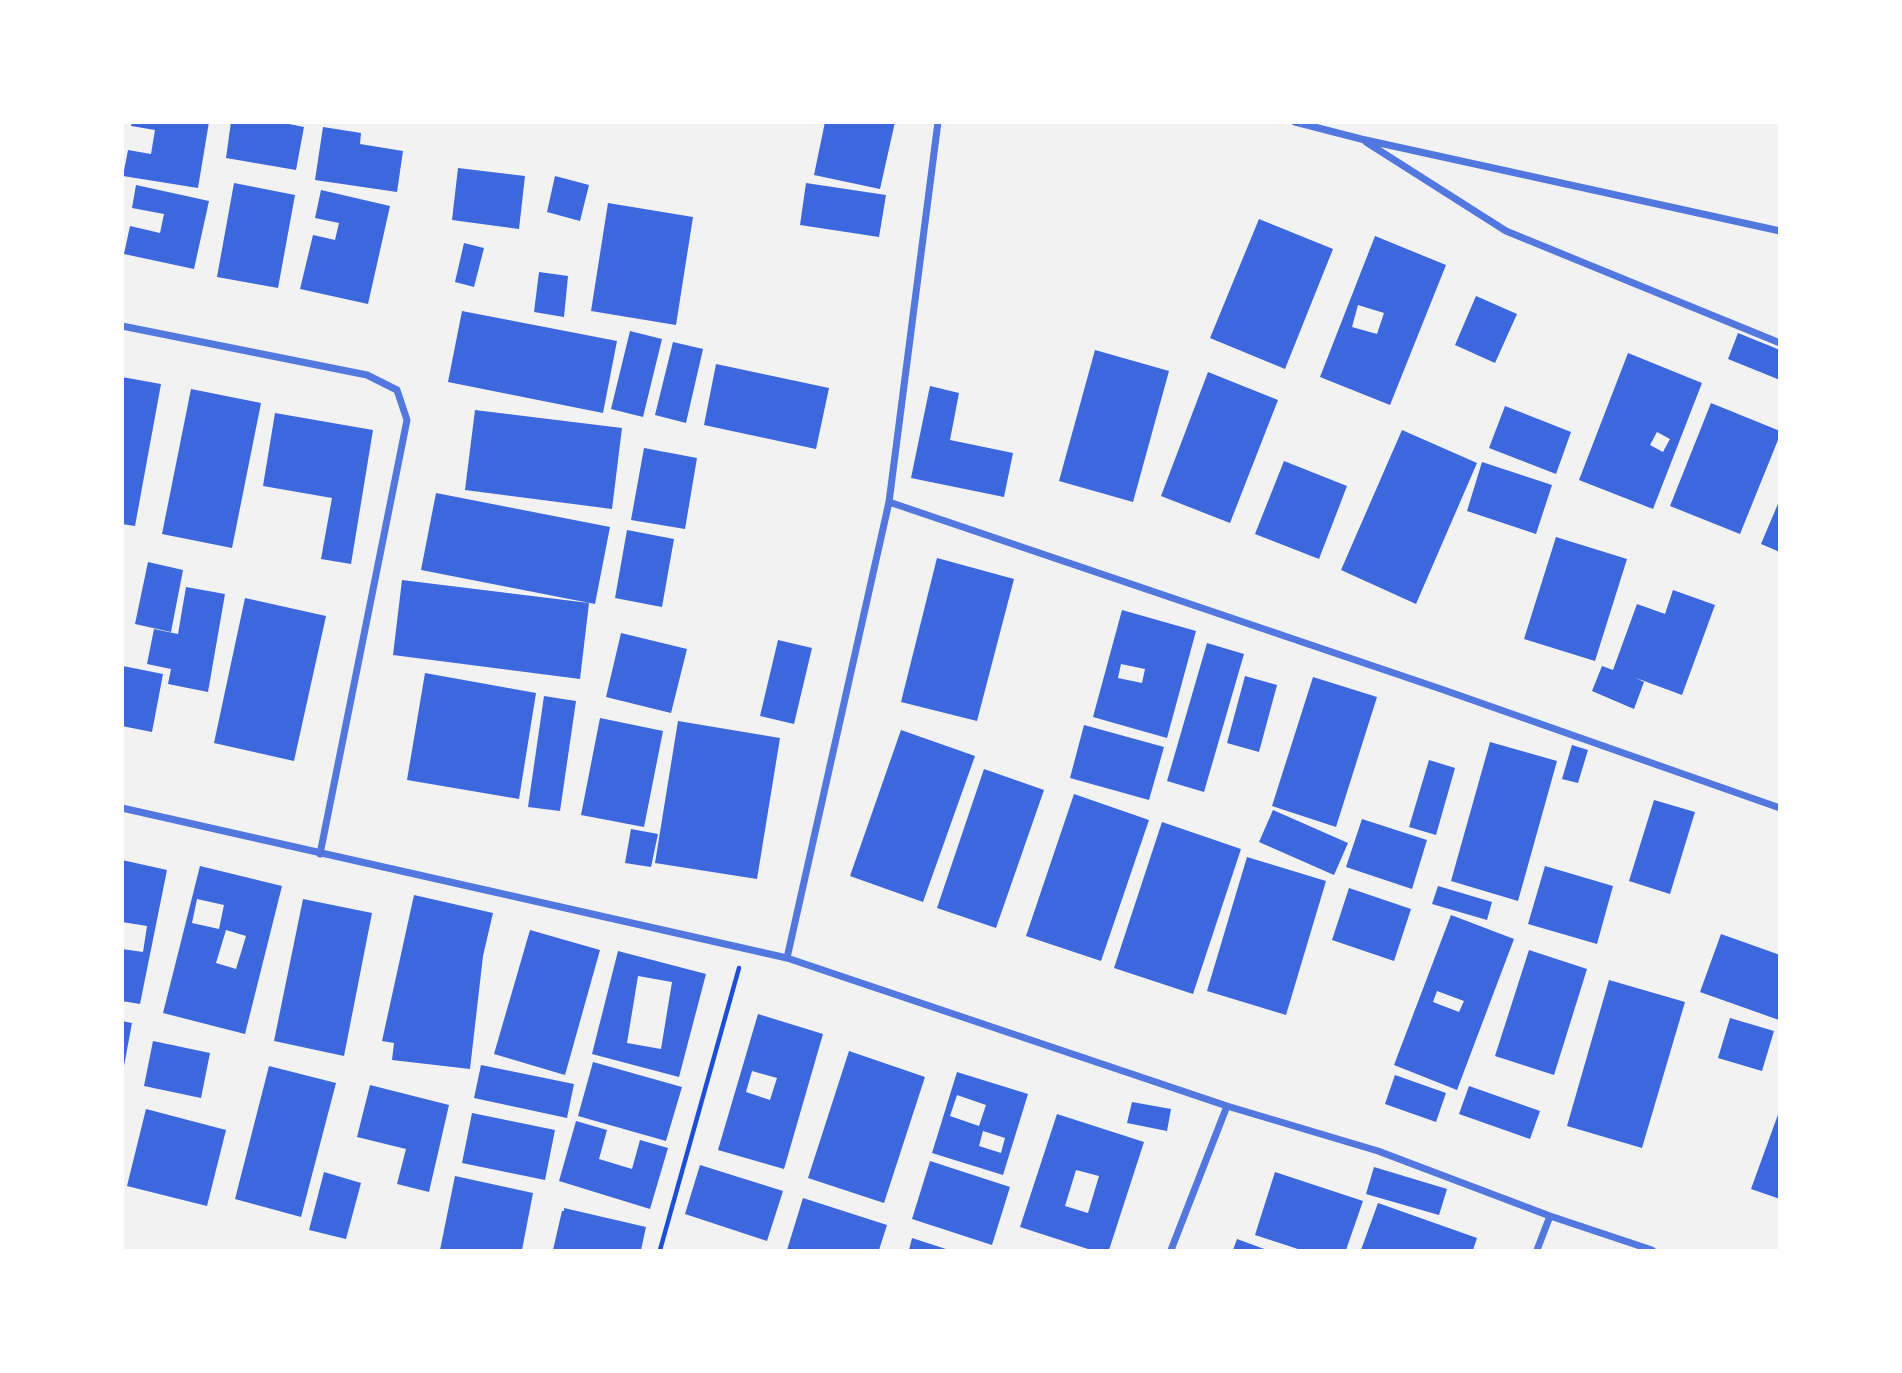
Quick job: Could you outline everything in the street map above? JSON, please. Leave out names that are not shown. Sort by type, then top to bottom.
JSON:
[{"type":"street","points":[[787,958],[889,502],[938,122]]},
{"type":"street","points":[[1295,122],[1361,139],[1780,231]]},
{"type":"street","points":[[1361,139],[1506,231],[1780,343]]},
{"type":"street","points":[[122,326],[367,375],[397,390],[407,419],[320,854]]},
{"type":"street","points":[[889,502],[1780,808]]},
{"type":"street","points":[[122,808],[787,958],[1227,1105],[1378,1151],[1652,1251]]},
{"type":"street","points":[[1171,1251],[1227,1105]]},
{"type":"street","points":[[1537,1251],[1550,1216]]},
{"type":"path","points":[[660,1251],[744,948]]},
{"type":"building","points":[[132,122],[209,122],[198,188],[123,176],[128,150],[151,154],[155,130],[131,126]]},
{"type":"building","points":[[231,122],[279,122],[304,127],[296,170],[226,158]]},
{"type":"building","points":[[825,122],[895,122],[880,189],[814,175]]},
{"type":"building","points":[[323,127],[361,133],[360,144],[403,151],[397,192],[315,180]]},
{"type":"building","points":[[458,168],[525,176],[519,229],[452,220]]},
{"type":"building","points":[[555,176],[589,185],[580,221],[547,212]]},
{"type":"building","points":[[234,183],[295,195],[278,288],[217,277]]},
{"type":"building","points":[[806,183],[886,195],[879,237],[800,225]]},
{"type":"building","points":[[136,185],[209,201],[194,269],[124,254],[130,226],[160,233],[164,214],[132,208]]},
{"type":"building","points":[[321,190],[390,206],[368,304],[300,289],[313,235],[335,240],[339,223],[315,218]]},
{"type":"building","points":[[608,203],[693,217],[676,325],[591,311]]},
{"type":"building","points":[[1259,219],[1333,249],[1285,369],[1210,338]]},
{"type":"building","points":[[1375,236],[1446,265],[1390,405],[1320,377]],"holes":[[[1358,305],[1384,313],[1377,334],[1352,327]]]},
{"type":"building","points":[[464,243],[484,248],[474,287],[455,282]]},
{"type":"building","points":[[539,272],[568,276],[564,317],[534,312]]},
{"type":"building","points":[[1476,296],[1517,314],[1495,363],[1455,345]]},
{"type":"building","points":[[462,311],[617,341],[603,413],[448,382]]},
{"type":"building","points":[[630,331],[662,339],[643,417],[611,409]]},
{"type":"building","points":[[1738,333],[1780,350],[1780,380],[1728,359]]},
{"type":"building","points":[[673,342],[703,349],[686,423],[655,415]]},
{"type":"building","points":[[1095,350],[1169,371],[1133,502],[1059,481]]},
{"type":"building","points":[[1628,353],[1702,383],[1653,509],[1579,480]],"holes":[[[1657,432],[1670,439],[1663,452],[1650,445]]]},
{"type":"building","points":[[716,364],[829,388],[816,449],[704,425]]},
{"type":"building","points":[[1208,372],[1278,400],[1230,523],[1161,496]]},
{"type":"building","points":[[122,377],[161,384],[135,526],[122,524]]},
{"type":"building","points":[[930,386],[959,393],[950,440],[1013,453],[1004,497],[911,478]]},
{"type":"building","points":[[191,389],[261,403],[232,548],[162,534]]},
{"type":"building","points":[[1711,403],[1780,431],[1740,534],[1670,506]]},
{"type":"building","points":[[1505,406],[1571,432],[1556,474],[1489,448]]},
{"type":"building","points":[[475,410],[622,428],[612,509],[465,490]]},
{"type":"building","points":[[275,413],[373,430],[351,564],[321,559],[332,498],[263,486]]},
{"type":"building","points":[[1402,430],[1477,463],[1416,604],[1341,570]]},
{"type":"building","points":[[644,448],[697,458],[685,529],[631,520]]},
{"type":"building","points":[[1284,461],[1347,486],[1319,559],[1255,534]]},
{"type":"building","points":[[1482,462],[1552,485],[1536,534],[1467,511]]},
{"type":"building","points":[[436,493],[610,527],[595,604],[421,570]]},
{"type":"building","points":[[1780,499],[1780,552],[1761,544]]},
{"type":"building","points":[[627,530],[674,539],[662,607],[615,598]]},
{"type":"building","points":[[1556,537],[1627,559],[1595,661],[1524,639]]},
{"type":"building","points":[[937,558],[1014,579],[977,721],[901,702]]},
{"type":"building","points":[[148,562],[183,570],[171,632],[135,624]]},
{"type":"building","points":[[402,580],[589,603],[580,679],[393,655]]},
{"type":"building","points":[[186,587],[225,594],[208,692],[168,684],[171,669],[147,664],[154,629],[178,634]]},
{"type":"building","points":[[1673,590],[1715,605],[1682,695],[1636,678],[1644,682],[1634,709],[1592,691],[1602,666],[1613,670],[1637,604],[1665,614]]},
{"type":"building","points":[[245,598],[326,616],[294,761],[214,743]]},
{"type":"building","points":[[1122,610],[1196,631],[1167,738],[1093,717]],"holes":[[[1121,664],[1145,669],[1142,683],[1118,678]]]},
{"type":"building","points":[[621,633],[687,649],[671,713],[606,697]]},
{"type":"building","points":[[778,640],[812,648],[794,724],[760,716]]},
{"type":"building","points":[[1207,643],[1244,654],[1204,792],[1167,781]]},
{"type":"building","points":[[123,666],[163,674],[152,732],[122,726]]},
{"type":"building","points":[[425,673],[536,693],[519,799],[407,780]]},
{"type":"building","points":[[1245,676],[1277,685],[1259,752],[1227,743]]},
{"type":"building","points":[[1313,677],[1377,697],[1336,827],[1272,806]]},
{"type":"building","points":[[544,696],[576,701],[560,811],[528,807]]},
{"type":"building","points":[[600,718],[663,731],[644,827],[581,815]]},
{"type":"building","points":[[678,721],[780,738],[757,879],[655,863]]},
{"type":"building","points":[[1084,725],[1164,747],[1149,800],[1070,778]]},
{"type":"building","points":[[901,730],[975,756],[923,902],[850,876]]},
{"type":"building","points":[[1490,742],[1557,761],[1518,901],[1451,881]]},
{"type":"building","points":[[1572,745],[1588,750],[1578,783],[1562,779]]},
{"type":"building","points":[[1429,760],[1455,768],[1436,835],[1409,827]]},
{"type":"building","points":[[984,769],[1044,790],[996,928],[937,908]]},
{"type":"building","points":[[1074,794],[1149,820],[1101,961],[1026,936]]},
{"type":"building","points":[[1654,800],[1695,812],[1670,894],[1629,881]]},
{"type":"building","points":[[1273,810],[1348,843],[1334,875],[1259,842]]},
{"type":"building","points":[[1362,819],[1427,840],[1412,889],[1346,867]]},
{"type":"building","points":[[1162,822],[1241,849],[1193,994],[1114,968]]},
{"type":"building","points":[[631,829],[658,834],[651,867],[625,863]]},
{"type":"building","points":[[1247,857],[1326,881],[1286,1015],[1207,991]]},
{"type":"building","points":[[122,860],[167,870],[140,1004],[122,1001],[122,949],[143,952],[147,926],[122,922]]},
{"type":"building","points":[[200,866],[282,886],[245,1034],[163,1013]],"holes":[[[197,899],[224,905],[219,929],[192,923]],[[226,930],[246,936],[236,969],[216,963]]]},
{"type":"building","points":[[1545,866],[1613,886],[1597,944],[1528,924]]},
{"type":"building","points":[[1438,886],[1492,902],[1487,920],[1432,904]]},
{"type":"building","points":[[1349,888],[1411,909],[1394,961],[1332,940]]},
{"type":"building","points":[[414,895],[493,913],[483,956],[470,1069],[392,1060],[394,1043],[382,1041]]},
{"type":"building","points":[[303,899],[372,913],[344,1056],[274,1041]]},
{"type":"building","points":[[1451,915],[1514,939],[1457,1090],[1394,1065]],"holes":[[[1437,991],[1464,1001],[1459,1012],[1433,1002]]]},
{"type":"building","points":[[530,930],[600,950],[565,1075],[494,1054]]},
{"type":"building","points":[[1721,934],[1780,955],[1779,1020],[1700,992]]},
{"type":"building","points":[[1529,950],[1587,969],[1554,1075],[1495,1056]]},
{"type":"building","points":[[618,951],[706,974],[679,1077],[592,1054]],"holes":[[[638,976],[672,982],[661,1049],[627,1043]]]},
{"type":"building","points":[[1609,980],[1685,1002],[1642,1148],[1567,1126]]},
{"type":"building","points":[[758,1014],[823,1034],[784,1169],[718,1150]],"holes":[[[752,1071],[777,1078],[770,1100],[746,1092]]]},
{"type":"building","points":[[1730,1018],[1774,1031],[1762,1071],[1718,1058]]},
{"type":"building","points":[[122,1021],[132,1023],[124,1066],[122,1065]]},
{"type":"building","points":[[153,1041],[210,1053],[201,1098],[144,1086]]},
{"type":"building","points":[[849,1051],[925,1077],[884,1203],[808,1178]]},
{"type":"building","points":[[593,1062],[682,1087],[666,1141],[578,1116]]},
{"type":"building","points":[[481,1065],[574,1084],[567,1118],[474,1098]]},
{"type":"building","points":[[269,1066],[336,1083],[301,1217],[235,1199]]},
{"type":"building","points":[[957,1072],[1028,1094],[1003,1175],[932,1153]],"holes":[[[957,1095],[986,1105],[979,1126],[950,1116]],[[983,1131],[1005,1138],[1001,1153],[979,1146]]]},
{"type":"building","points":[[1395,1075],[1446,1093],[1436,1122],[1385,1104]]},
{"type":"building","points":[[370,1085],[449,1105],[429,1192],[397,1184],[406,1149],[357,1137]]},
{"type":"building","points":[[1469,1086],[1540,1111],[1530,1139],[1459,1114]]},
{"type":"building","points":[[1132,1102],[1171,1109],[1167,1131],[1127,1123]]},
{"type":"building","points":[[146,1109],[226,1130],[207,1206],[127,1186]]},
{"type":"building","points":[[1780,1109],[1780,1199],[1751,1189]]},
{"type":"building","points":[[472,1113],[555,1130],[545,1180],[462,1163]]},
{"type":"building","points":[[1057,1114],[1144,1142],[1109,1250],[1091,1250],[1020,1227]],"holes":[[[1076,1170],[1099,1176],[1088,1213],[1065,1206]]]},
{"type":"building","points":[[576,1121],[607,1130],[599,1159],[632,1169],[640,1140],[668,1148],[650,1209],[559,1181]]},
{"type":"building","points":[[930,1161],[1010,1187],[992,1245],[912,1219]]},
{"type":"building","points":[[700,1165],[783,1191],[767,1241],[685,1214]]},
{"type":"building","points":[[1374,1167],[1447,1189],[1439,1215],[1366,1194]]},
{"type":"building","points":[[324,1172],[361,1183],[346,1239],[309,1230]]},
{"type":"building","points":[[1275,1172],[1363,1201],[1346,1250],[1301,1250],[1255,1235]]},
{"type":"building","points":[[455,1176],[533,1193],[522,1250],[440,1250]]},
{"type":"building","points":[[803,1198],[887,1225],[879,1250],[787,1250]]},
{"type":"building","points":[[1378,1203],[1477,1238],[1473,1250],[1361,1250]]},
{"type":"building","points":[[564,1208],[646,1227],[641,1250],[553,1250]]},
{"type":"building","points":[[912,1238],[949,1250],[909,1250]]},
{"type":"building","points":[[1237,1239],[1267,1250],[1233,1250]]}]
